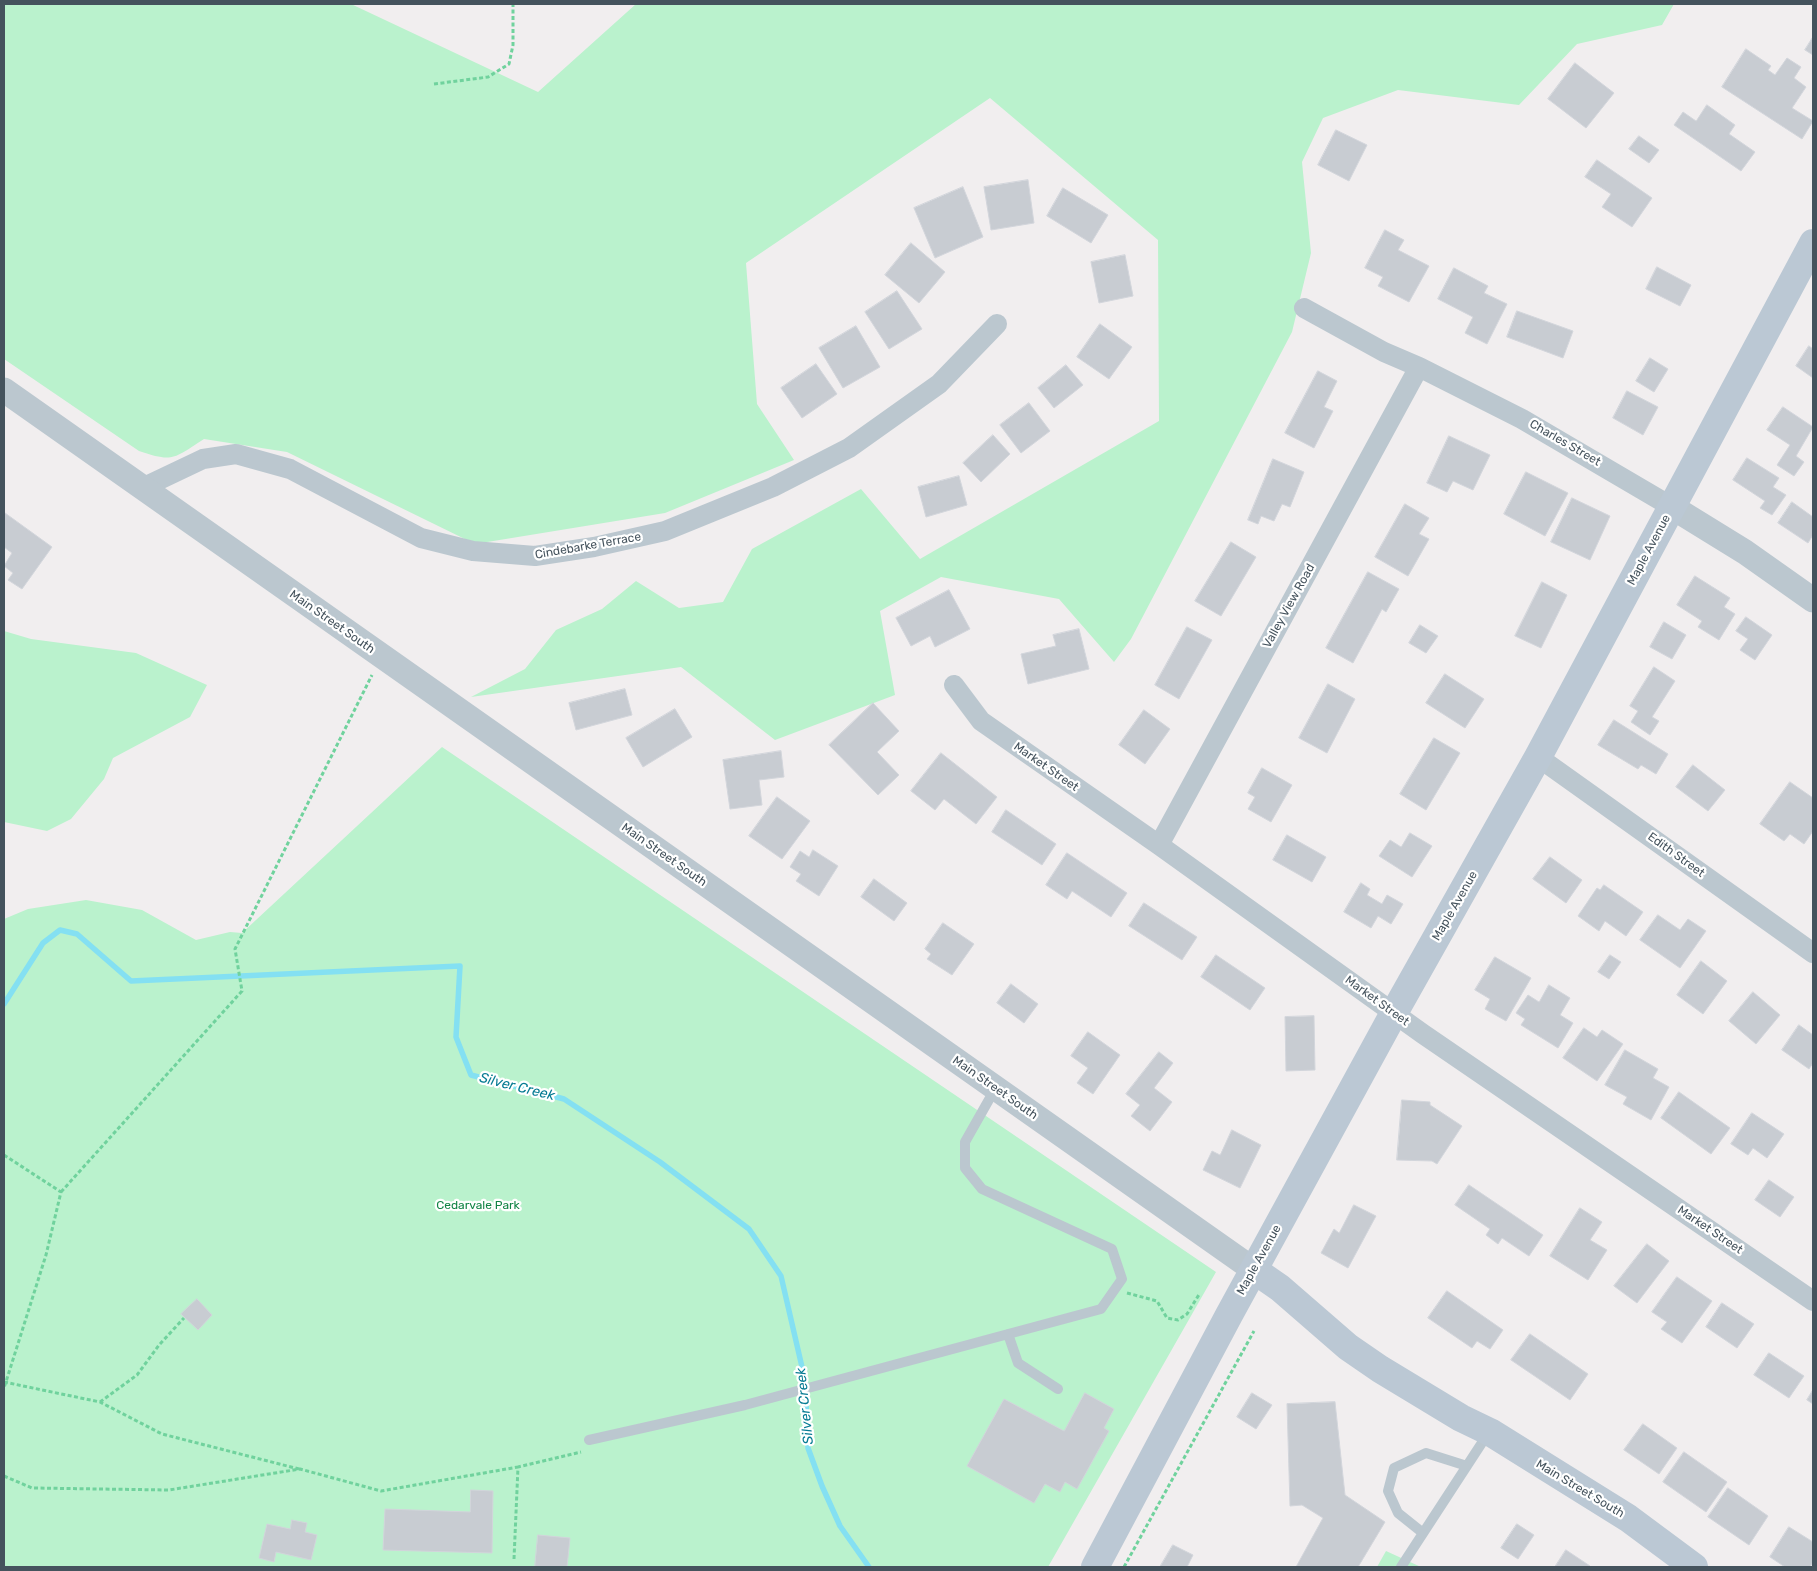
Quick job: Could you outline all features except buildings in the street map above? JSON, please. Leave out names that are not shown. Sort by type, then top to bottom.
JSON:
[{"type":"main road","name":"Maple Avenue","points":[[1095,1567],[1394,1013],[1538,757],[1813,243]]},
{"type":"main road","name":"Main Street South","points":[[1254,1270],[1280,1288],[1320,1324],[1351,1334],[1417,1370],[1460,1418],[1490,1432],[1628,1518],[1694,1567]]},
{"type":"street","name":"Charles Street","points":[[1304,308],[1384,352],[1419,367],[1522,418],[1745,552],[1813,600]]},
{"type":"street","name":"Cindebarke Terrace","points":[[142,488],[203,459],[236,454],[290,470],[421,538],[473,551],[535,556],[594,547],[665,531],[773,487],[849,448],[939,384],[997,324]]},
{"type":"street","name":"Valley View Road","points":[[1159,845],[1419,367]]},
{"type":"street","name":"Main Street South","points":[[4,390],[1254,1270]]},
{"type":"street","name":"Market Street","points":[[954,685],[981,721],[1159,845],[1394,1013],[1813,1301]]},
{"type":"street","name":"Edith Street","points":[[1538,757],[1813,954]]},
{"type":"lane","points":[[589,1440],[791,1392],[1101,1309],[1122,1280],[1112,1250],[982,1189],[965,1168],[965,1142],[996,1088]]},
{"type":"lane","points":[[1008,1334],[1018,1363],[1058,1389]]},
{"type":"lane","points":[[1401,1567],[1490,1432]]},
{"type":"lane","points":[[1424,1533],[1398,1513],[1388,1491],[1394,1468],[1426,1453],[1467,1466]]},
{"type":"path","points":[[434,84],[488,76],[509,64],[513,45],[514,4]]},
{"type":"path","points":[[4,1388],[46,1255],[61,1192],[242,991],[235,949],[372,674]]},
{"type":"path","points":[[4,1156],[61,1192]]},
{"type":"path","points":[[1115,1290],[1157,1301],[1167,1318],[1178,1320],[1187,1314],[1200,1293]]},
{"type":"path","points":[[100,1402],[137,1376],[159,1346],[184,1318]]},
{"type":"path","points":[[1124,1567],[1254,1331]]},
{"type":"path","points":[[5,1382],[100,1402],[162,1434],[381,1491],[518,1467],[582,1452]]},
{"type":"path","points":[[514,1560],[518,1467]]},
{"type":"path","points":[[4,1476],[32,1488],[169,1490],[300,1469]]},
{"type":"green space","points":[[4,4],[351,4],[538,92],[636,4],[1674,4],[1662,25],[1577,44],[1519,105],[1398,90],[1323,118],[1302,162],[1311,253],[1292,332],[1131,639],[1114,662],[1059,599],[941,577],[880,611],[895,695],[775,740],[681,667],[471,697],[525,669],[556,630],[602,609],[636,581],[679,608],[723,602],[752,549],[861,489],[920,559],[1159,421],[1158,240],[990,98],[746,263],[757,404],[794,460],[665,513],[475,544],[287,452],[204,439],[173,457],[160,457],[139,451],[4,359]]},
{"type":"green space","points":[[4,631],[31,639],[136,653],[207,685],[190,717],[113,758],[104,779],[71,819],[47,831],[4,822]]},
{"type":"green space","name":"Cedarvale Park","points":[[442,747],[1216,1272],[1048,1567],[4,1567],[4,919],[28,909],[86,900],[142,910],[196,940],[230,932],[242,933]]},
{"type":"green space","points":[[1386,1551],[1421,1567],[1377,1567]]},
{"type":"waterway","name":"Silver Creek","points":[[4,1004],[43,943],[60,930],[77,934],[131,981],[460,966],[456,1037],[471,1075],[564,1099],[660,1162],[749,1229],[781,1276],[805,1380],[808,1448],[840,1526],[869,1567]]}]
